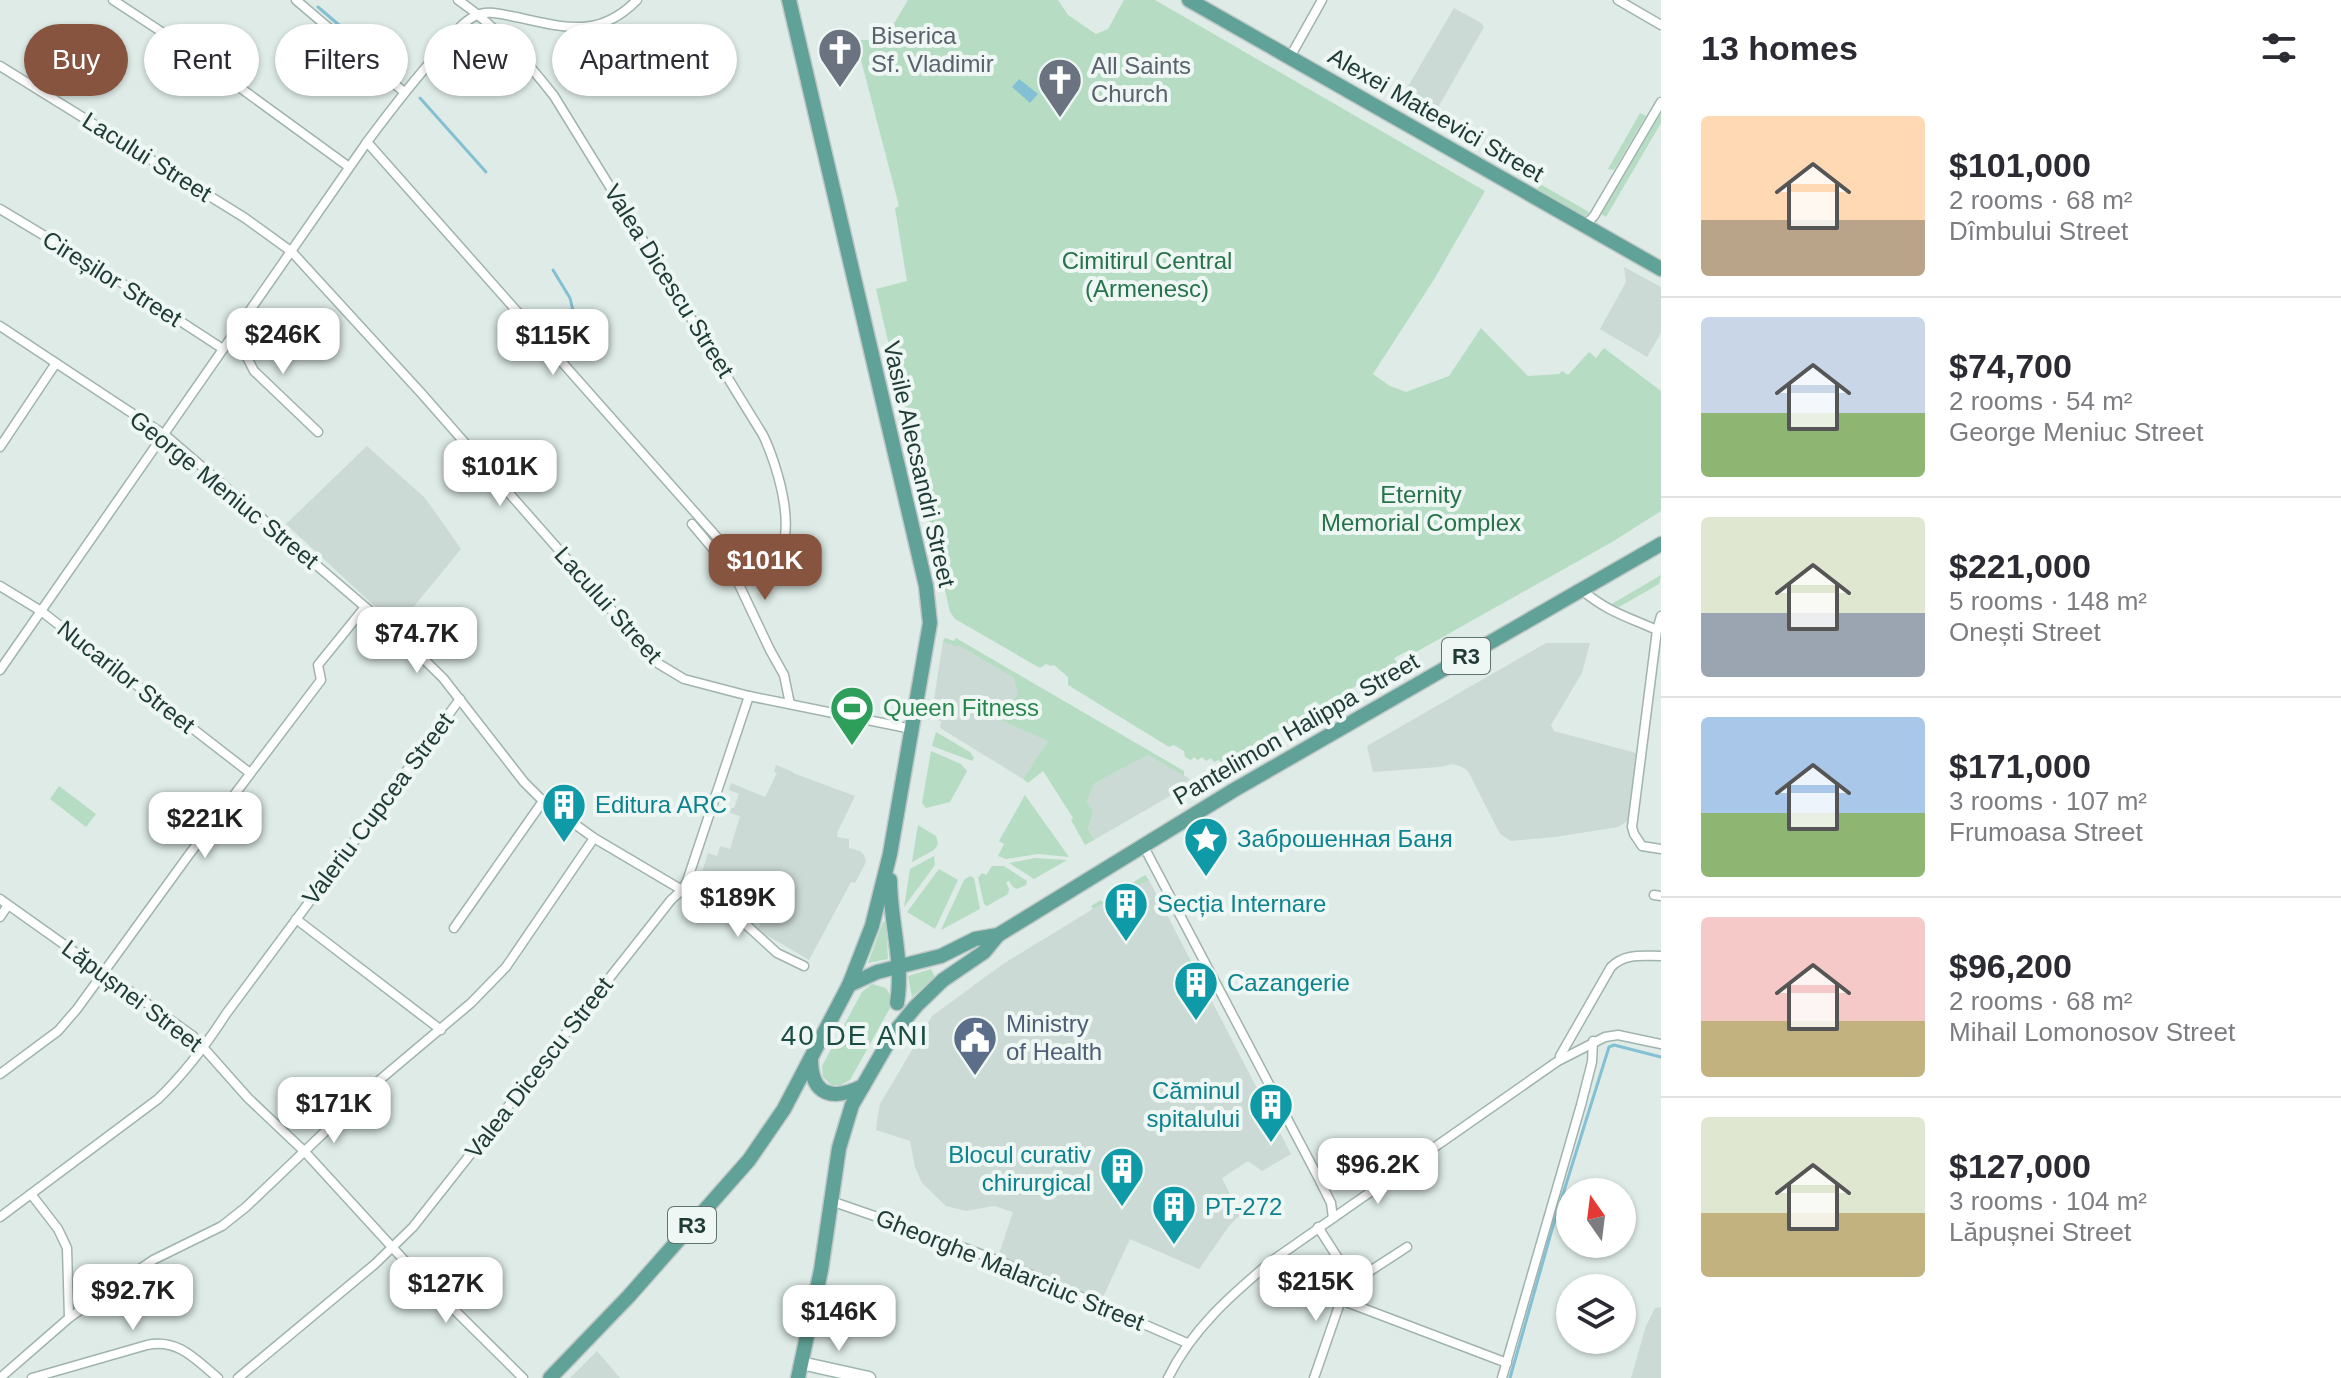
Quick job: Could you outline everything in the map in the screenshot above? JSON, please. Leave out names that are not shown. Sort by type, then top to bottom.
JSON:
[{"type":"main road","name":"Vasile Alecsandri Street","points":[[789,0],[926,586],[930,623],[890,854],[867,945],[849,985]]},
{"type":"main road","name":"Alexei Mateevici Street","points":[[1189,0],[1661,269]]},
{"type":"main road","name":"Pantelimon Halippa Street","points":[[893,1034],[935,987],[984,952],[998,935],[1350,722],[1661,544]]},
{"type":"main road","points":[[890,854],[890,904],[900,987],[897,1003]]},
{"type":"main road","name":"Pantelimon Halippa Street","points":[[866,976],[941,956],[975,939],[998,935]]},
{"type":"main road","points":[[866,976],[888,980],[895,989],[897,1003]]},
{"type":"main road","name":"R3","points":[[550,1378],[629,1296],[749,1160],[784,1109],[849,985],[866,976]]},
{"type":"main road","name":"R3","points":[[799,1371],[821,1270],[843,1130],[852,1105],[893,1034],[897,1003]]},
{"type":"main road","points":[[811,1054],[812,1074],[826,1093],[841,1095],[863,1086]]},
{"type":"street","points":[[113,0],[349,167]]},
{"type":"street","points":[[296,0],[324,24]]},
{"type":"street","name":"Valea Dicescu Street","points":[[367,142],[738,561],[745,567],[760,569],[780,555],[786,524],[777,471],[763,435],[554,96],[528,63],[478,14],[458,0]]},
{"type":"street","points":[[408,87],[465,22],[478,14],[496,13],[586,28],[611,21],[637,0]]},
{"type":"street","points":[[1290,57],[1322,0]]},
{"type":"street","points":[[1618,0],[1661,25]]},
{"type":"street","name":"Lacului Street","points":[[0,66],[245,218],[292,252],[412,383],[659,664],[684,679],[749,696],[912,729]]},
{"type":"street","points":[[0,670],[401,96]]},
{"type":"street","points":[[1585,225],[1594,216],[1661,102]]},
{"type":"street","name":"Cireșilor Street","points":[[0,209],[223,349]]},
{"type":"street","name":"George Meniuc Street","points":[[0,326],[165,435],[365,607],[443,678],[524,782],[543,801],[594,838],[742,921],[777,953],[804,966]]},
{"type":"street","points":[[234,332],[254,371],[318,432]]},
{"type":"street","points":[[0,445],[56,363]]},
{"type":"street","points":[[692,524],[734,574],[784,675],[790,704]]},
{"type":"street","name":"Nucarilor Street","points":[[0,586],[41,611],[250,773]]},
{"type":"street","points":[[1583,591],[1615,614],[1657,630]]},
{"type":"street","points":[[0,1074],[58,1031],[105,972],[321,680],[318,665],[365,607]]},
{"type":"street","points":[[1661,616],[1632,827],[1642,846],[1661,849]]},
{"type":"street","name":"Valea Dicescu Street","points":[[238,1378],[394,1248],[682,890],[749,696]]},
{"type":"street","name":"Valeriu Cupcea Street","points":[[0,1217],[158,1099],[177,1081],[460,699]]},
{"type":"street","points":[[454,928],[543,801]]},
{"type":"street","points":[[0,1378],[69,1318],[153,1260],[222,1226],[246,1207],[376,1083],[471,1003],[500,974],[594,838]]},
{"type":"street","points":[[1143,845],[1319,1179],[1331,1203],[1333,1218]]},
{"type":"street","name":"Lăpușnei Street","points":[[0,899],[193,1036],[248,1098],[305,1152],[431,1288],[523,1378]]},
{"type":"street","points":[[0,917],[8,905]]},
{"type":"street","name":"Valeriu Cupcea Street","points":[[296,919],[441,1030]]},
{"type":"street","points":[[1558,1061],[1611,967],[1619,959],[1630,956],[1661,956]]},
{"type":"street","points":[[1168,1378],[1187,1343],[1234,1293],[1273,1260],[1558,1061],[1605,1037],[1618,1035],[1661,1044]]},
{"type":"street","points":[[1502,1378],[1581,1105],[1592,1062],[1593,1041]]},
{"type":"street","points":[[31,1194],[58,1229],[67,1248],[69,1318]]},
{"type":"street","name":"Gheorghe Malarciuc Street","points":[[830,1201],[999,1261],[1187,1343]]},
{"type":"street","points":[[1318,1227],[1350,1277],[1350,1284]]},
{"type":"street","points":[[1314,1378],[1341,1300],[1350,1284],[1407,1247]]},
{"type":"street","points":[[1341,1300],[1507,1363]]},
{"type":"street","points":[[32,1378],[165,1342],[176,1346],[218,1378]]},
{"type":"street","points":[[799,1371],[869,1378]]},
{"type":"shaded area","points":[[1454,8],[1484,27],[1432,118],[1400,100]]},
{"type":"shaded area","points":[[1624,267],[1661,287],[1661,333],[1647,357],[1600,329],[1626,282]]},
{"type":"shaded area","points":[[367,446],[425,498],[461,549],[397,627],[286,524]]},
{"type":"shaded area","points":[[943,641],[949,645],[957,644],[1014,678],[1019,694],[1049,741],[1023,779],[940,728],[941,721],[931,719]]},
{"type":"shaded area","points":[[1546,643],[1590,643],[1582,673],[1551,725],[1554,731],[1636,753],[1630,817],[1626,822],[1618,827],[1511,841],[1500,834],[1468,771],[1462,767],[1452,764],[1373,772],[1367,746]]},
{"type":"shaded area","points":[[1148,755],[1190,779],[1189,785],[1094,840],[1088,829],[1093,812],[1087,801],[1095,783]]},
{"type":"shaded area","points":[[776,765],[855,796],[837,837],[849,839],[849,848],[860,851],[866,862],[855,883],[851,882],[809,960],[756,929],[761,925],[750,914],[697,888],[708,853],[717,856],[720,846],[730,849],[740,816],[730,813],[739,794],[729,790],[731,783],[765,797],[777,773],[774,772]]},
{"type":"shaded area","points":[[1149,880],[1291,1154],[1262,1171],[1248,1161],[1222,1178],[1240,1215],[1199,1269],[1130,1239],[1102,1299],[998,1257],[1013,1212],[994,1206],[966,1211],[946,1206],[922,1183],[910,1141],[876,1130],[877,1120],[880,1104],[932,1016],[1003,964],[1093,909]]},
{"type":"shaded area","points":[[1661,1307],[1661,1378],[1631,1378],[1646,1326],[1655,1308]]},
{"type":"shaded area","points":[[597,1351],[620,1378],[570,1378]]},
{"type":"green space","name":"Cimitirul Central (Armenesc)","points":[[908,0],[1058,0],[1068,15],[1096,34],[1108,29],[1124,0],[1155,0],[1485,191],[1433,281],[1373,374],[1406,392],[1449,376],[1481,328],[1528,376],[1559,374],[1562,371],[1568,375],[1589,352],[1596,358],[1604,348],[1661,391],[1661,511],[1612,542],[1409,656],[1405,652],[1394,658],[1397,663],[1320,706],[1316,701],[1305,707],[1308,713],[1222,764],[1211,758],[1206,761],[1202,757],[1191,760],[1185,757],[1184,751],[1174,745],[1169,747],[1068,685],[1068,677],[1054,665],[1046,664],[1040,668],[955,619],[950,612],[876,289],[907,281],[895,208],[899,206],[860,56],[859,40],[884,40]]},
{"type":"green space","points":[[1661,112],[1661,123],[1606,217],[1601,214]]},
{"type":"green space","points":[[1640,113],[1646,116],[1614,170],[1608,169]]},
{"type":"green space","points":[[1540,184],[1589,212],[1585,216],[1579,215],[1536,191]]},
{"type":"green space","points":[[1661,575],[1659,584],[1619,607],[1610,605]]},
{"type":"green space","points":[[945,638],[954,641],[956,638],[1184,771],[1184,776],[1148,755],[1095,783],[1087,801],[1093,812],[1088,829],[1094,840],[1085,845],[1071,820],[1073,818],[1043,771],[1028,783],[1023,779],[1048,741],[1001,720],[1018,694],[1014,678],[958,645],[949,645],[943,641]]},
{"type":"green space","points":[[936,732],[970,752],[974,758],[972,761],[932,746]]},
{"type":"green space","points":[[931,751],[961,764],[967,771],[950,802],[926,808],[922,803]]},
{"type":"green space","points":[[59,786],[96,814],[86,827],[50,799]]},
{"type":"green space","points":[[1025,795],[1069,857],[1038,854],[1006,859],[998,856],[1004,844],[999,841]]},
{"type":"green space","points":[[918,825],[936,836],[938,844],[934,850],[912,862]]},
{"type":"green space","points":[[934,856],[935,865],[904,907],[910,869]]},
{"type":"green space","points":[[1035,858],[1067,860],[1034,879],[1009,863]]},
{"type":"green space","points":[[992,866],[1004,866],[1027,881],[1026,885],[1017,889],[1009,881],[1006,882],[1008,894],[987,906],[978,878],[982,873],[986,875]]},
{"type":"green space","points":[[939,869],[958,880],[935,929],[907,912]]},
{"type":"green space","points":[[1145,875],[1149,880],[1093,909],[1091,906],[1102,902]]},
{"type":"green space","points":[[970,876],[974,878],[980,909],[941,930],[964,880]]},
{"type":"green space","points":[[883,922],[886,922],[888,959],[868,963]]},
{"type":"green space","points":[[931,969],[935,977],[912,997],[908,976]]},
{"type":"green space","points":[[872,984],[886,988],[891,997],[890,1008],[850,1080],[841,1085],[831,1085],[823,1077],[822,1066],[862,992]]},
{"type":"water","points":[[1019,79],[1038,94],[1030,103],[1012,87]]},
{"type":"waterway","points":[[318,7],[338,24]]},
{"type":"waterway","points":[[420,98],[486,172]]},
{"type":"waterway","points":[[553,270],[570,298],[575,319]]},
{"type":"waterway","points":[[1510,1378],[1609,1047],[1614,1045],[1661,1057]]},
{"type":"place","name":"Biserica Sf. Vladimir","points":[[840,89]]},
{"type":"place","name":"All Saints Church","points":[[1060,119]]},
{"type":"place","name":"Queen Fitness","points":[[852,747]]},
{"type":"place","name":"Editura ARC","points":[[564,844]]},
{"type":"place","name":"Заброшенная Баня","points":[[1206,878]]},
{"type":"place","name":"Secția Internare","points":[[1126,943]]},
{"type":"place","name":"Cazangerie","points":[[1196,1022]]},
{"type":"place","name":"Ministry of Health","points":[[975,1077]]},
{"type":"place","name":"Căminul spitalului","points":[[1271,1144]]},
{"type":"place","name":"Blocul curativ chirurgical","points":[[1122,1208]]},
{"type":"place","name":"PT-272","points":[[1174,1246]]},
{"type":"district","name":"40 DE ANI","points":[[855,1035]]},
{"type":"park label","name":"Eternity Memorial Complex","points":[[1421,509]]}]
